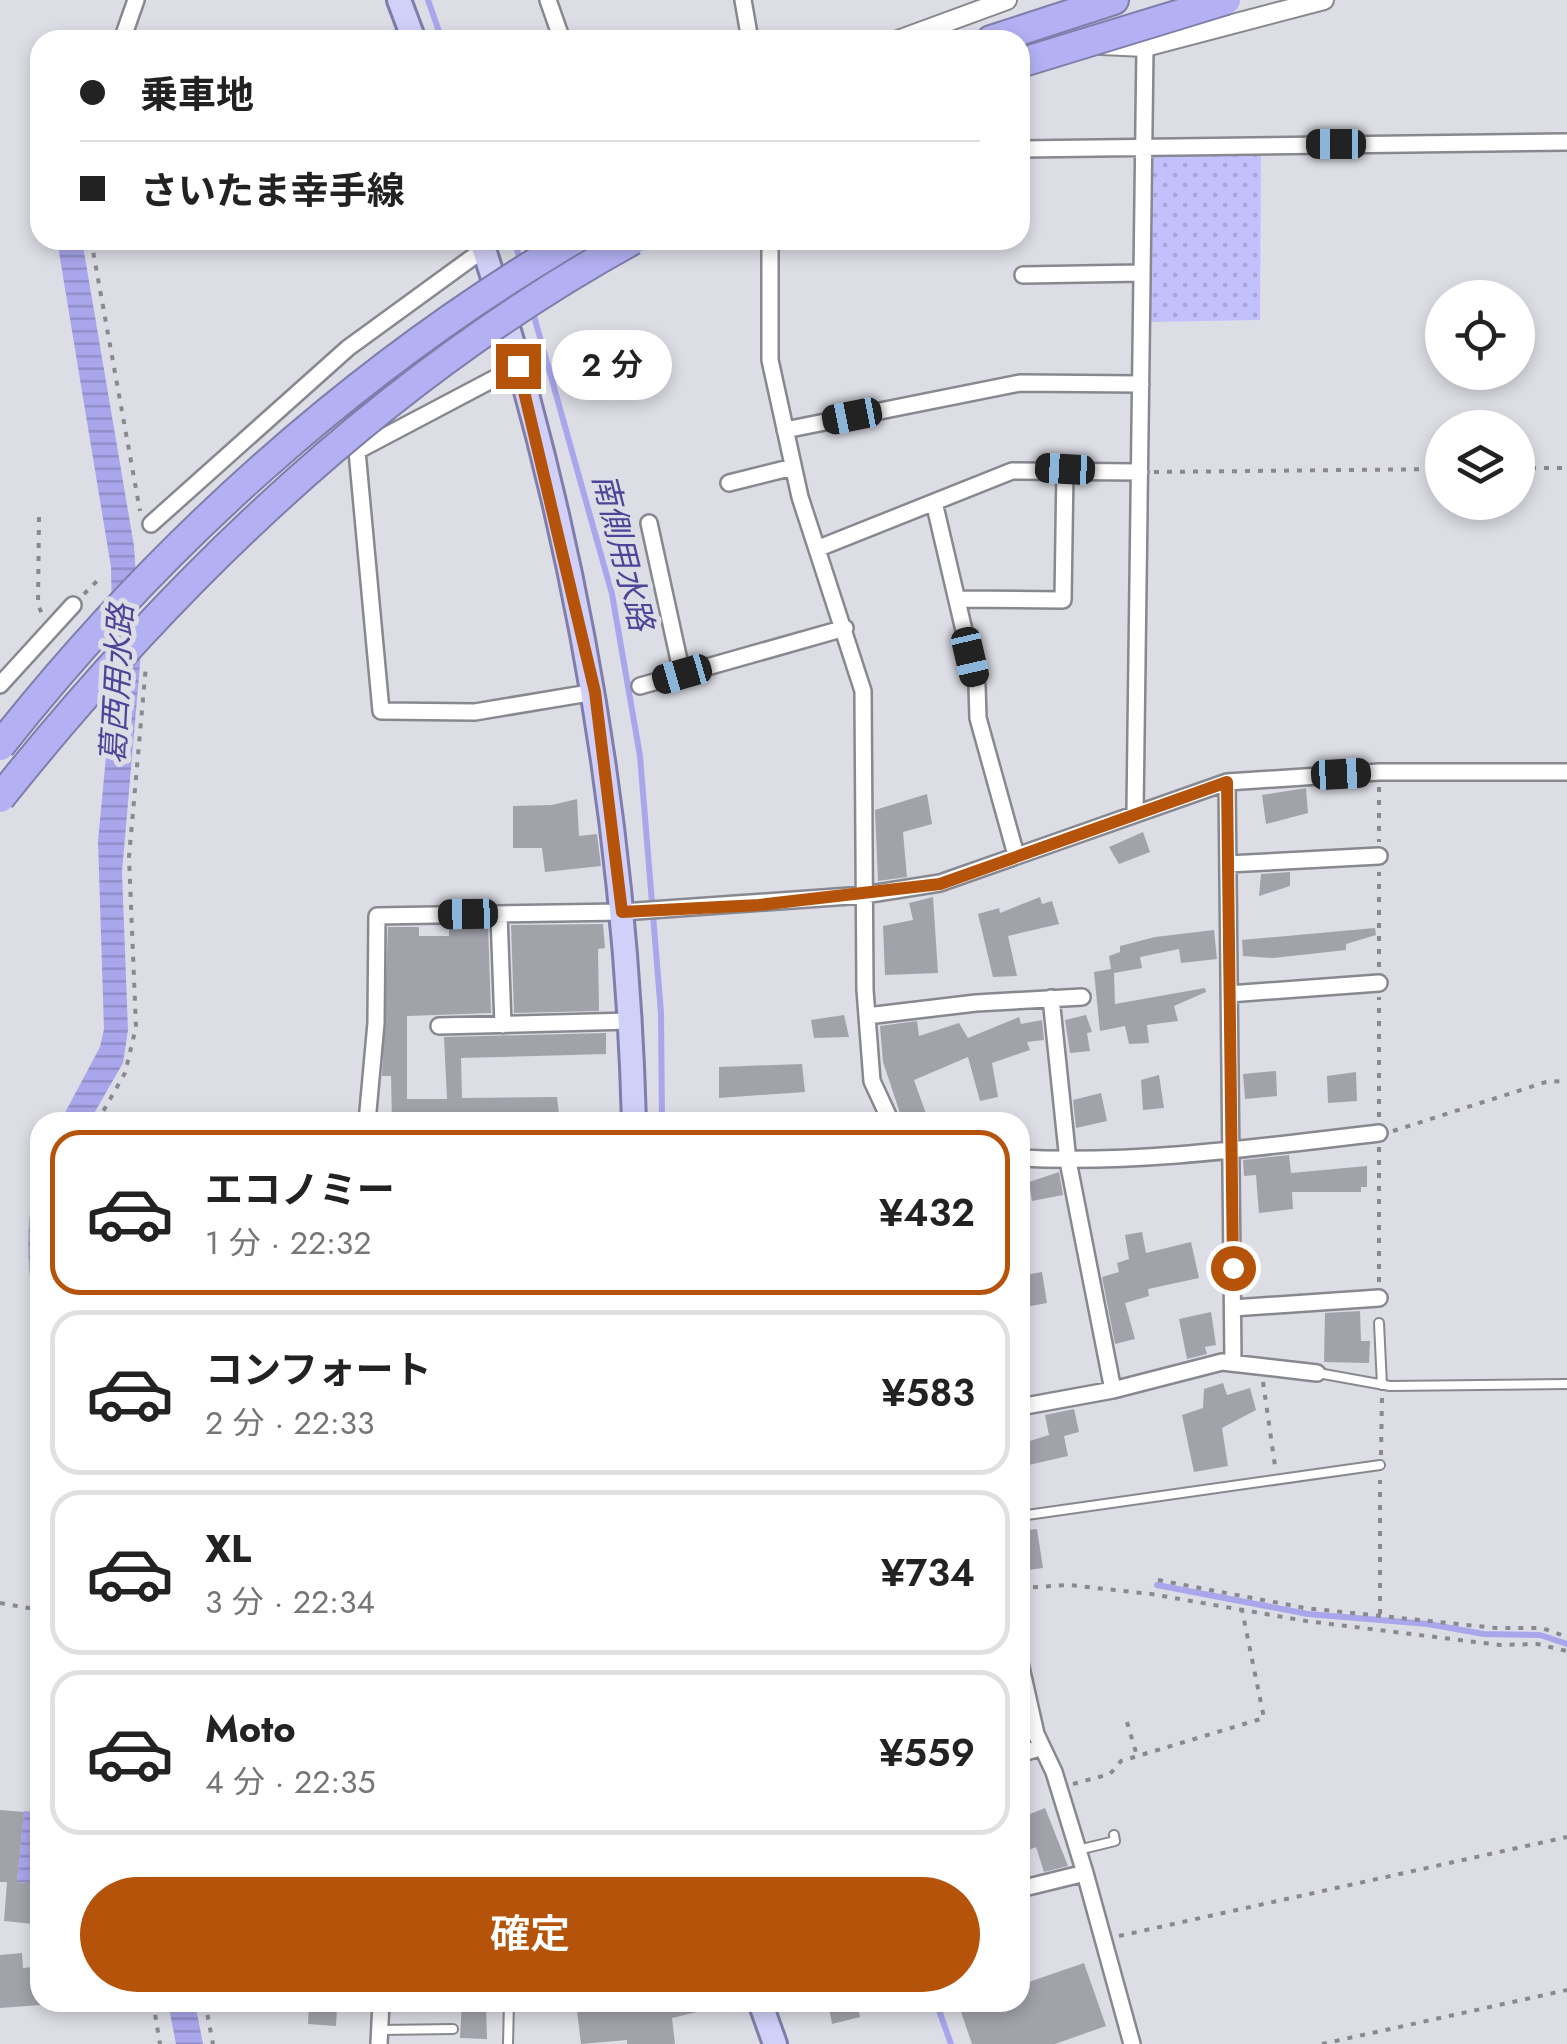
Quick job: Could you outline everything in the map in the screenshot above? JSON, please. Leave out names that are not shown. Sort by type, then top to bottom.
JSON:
[{"type":"highway","points":[[1022,30],[1114,0]]},
{"type":"highway","points":[[1030,61],[1226,0]]},
{"type":"highway","points":[[0,746],[102,626],[298,438],[454,316],[557,250]]},
{"type":"highway","points":[[0,798],[80,697],[178,593],[293,486],[368,421],[474,342],[617,250]]},
{"type":"main road","points":[[399,0],[410,30]]},
{"type":"main road","points":[[490,250],[595,692],[622,912],[634,1112]]},
{"type":"main road","points":[[764,2012],[775,2044]]},
{"type":"street","points":[[126,30],[136,0]]},
{"type":"street","points":[[548,0],[558,30]]},
{"type":"street","points":[[743,0],[748,30]]},
{"type":"street","points":[[920,30],[977,4],[1007,0]]},
{"type":"street","points":[[1030,44],[1145,46],[1324,0]]},
{"type":"street","points":[[1135,812],[1145,46]]},
{"type":"street","points":[[1030,150],[1567,142]]},
{"type":"street","points":[[151,524],[348,348],[479,250]]},
{"type":"street","points":[[770,250],[770,360],[784,430],[863,690],[867,1016],[872,1081],[886,1112]]},
{"type":"street","points":[[1023,274],[1142,273]]},
{"type":"street","points":[[518,366],[358,451],[380,711],[474,712],[595,692]]},
{"type":"street","points":[[784,430],[1020,383],[1141,384]]},
{"type":"street","points":[[729,483],[793,467]]},
{"type":"street","points":[[956,598],[1063,600],[1065,469]]},
{"type":"street","points":[[819,548],[1012,470],[1140,472]]},
{"type":"street","points":[[934,502],[978,686],[978,718],[1016,855]]},
{"type":"street","points":[[648,523],[682,674]]},
{"type":"street","points":[[0,686],[73,605]]},
{"type":"street","points":[[640,686],[846,628]]},
{"type":"street","points":[[368,1112],[376,1023],[377,916],[622,912],[864,895],[940,884],[1227,782],[1379,772],[1567,772]]},
{"type":"street","points":[[1227,782],[1233,1362]]},
{"type":"street","points":[[1228,864],[1379,856]]},
{"type":"street","points":[[499,914],[504,1024]]},
{"type":"street","points":[[1229,994],[1379,983]]},
{"type":"street","points":[[867,1016],[1082,997]]},
{"type":"street","points":[[1052,998],[1068,1161],[1113,1390]]},
{"type":"street","points":[[438,1026],[631,1021]]},
{"type":"street","points":[[1030,1159],[1068,1161],[1230,1151],[1379,1133]]},
{"type":"street","points":[[1234,1308],[1379,1298]]},
{"type":"street","points":[[1030,1405],[1233,1362],[1317,1373]]},
{"type":"street","points":[[1030,1701],[1105,1939],[1132,2044]]},
{"type":"street","points":[[1030,1751],[1042,1747]]},
{"type":"street","points":[[1030,1887],[1085,1874]]},
{"type":"street","points":[[379,2037],[380,2012]]},
{"type":"lane","points":[[1379,1323],[1382,1385]]},
{"type":"lane","points":[[1317,1373],[1382,1385],[1567,1384]]},
{"type":"lane","points":[[1030,1515],[1380,1465]]},
{"type":"lane","points":[[1078,1850],[1115,1841],[1114,1835]]},
{"type":"lane","points":[[508,2044],[509,2012]]},
{"type":"lane","points":[[379,2037],[453,2029]]},
{"type":"path","points":[[1535,468],[1567,468]]},
{"type":"path","points":[[1140,472],[1425,469]]},
{"type":"path","points":[[39,517],[38,605],[53,627]]},
{"type":"path","points":[[1379,772],[1379,1298]]},
{"type":"path","points":[[1379,1133],[1546,1082],[1567,1081]]},
{"type":"path","points":[[1262,1366],[1277,1481]]},
{"type":"path","points":[[1380,1614],[1382,1385]]},
{"type":"path","points":[[1158,1580],[1305,1608],[1496,1628],[1542,1628],[1567,1637]]},
{"type":"path","points":[[1030,1587],[1069,1585],[1567,1651]]},
{"type":"path","points":[[0,1603],[30,1608]]},
{"type":"path","points":[[1058,1787],[1096,1780],[1110,1774],[1122,1761],[1264,1718],[1242,1610]]},
{"type":"path","points":[[1127,1722],[1137,1756]]},
{"type":"path","points":[[1105,1939],[1567,1838]]},
{"type":"path","points":[[1322,2044],[1567,1990]]},
{"type":"path","points":[[154,2012],[160,2044]]},
{"type":"path","points":[[207,2012],[214,2044]]},
{"type":"shaded area","points":[[1156,152],[1261,154],[1260,320],[1151,322],[1149,159]]},
{"type":"water","name":"葛西用水路","points":[[59,250],[84,250],[134,546],[141,653],[122,872],[128,1030],[123,1063],[95,1112],[65,1112],[100,1047],[104,1029],[98,841],[113,682],[111,567]]},
{"type":"water","points":[[30,1210],[30,1275],[28,1254]]},
{"type":"water","points":[[24,1811],[30,1811],[30,1883],[17,1882]]},
{"type":"water","points":[[170,2012],[197,2012],[203,2044],[176,2044]]},
{"type":"building","points":[[1306,788],[1308,813],[1266,824],[1262,795]]},
{"type":"building","points":[[927,794],[932,824],[903,832],[907,877],[878,881],[875,810]]},
{"type":"building","points":[[577,799],[579,836],[597,834],[601,866],[545,872],[542,848],[513,848],[513,806],[552,805]]},
{"type":"building","points":[[1143,832],[1150,852],[1119,864],[1109,847]]},
{"type":"building","points":[[1290,872],[1290,886],[1259,896],[1261,874]]},
{"type":"building","points":[[933,897],[938,973],[885,975],[883,926],[913,920],[909,903]]},
{"type":"building","points":[[1040,897],[1042,904],[1052,901],[1059,924],[1008,936],[1017,976],[993,977],[978,914],[999,908],[1000,913]]},
{"type":"building","points":[[603,924],[605,948],[598,949],[599,1011],[514,1013],[511,925]]},
{"type":"building","points":[[488,925],[491,1013],[407,1016],[407,1099],[447,1099],[444,1037],[606,1033],[606,1054],[461,1058],[462,1098],[557,1097],[559,1112],[392,1112],[391,1076],[382,1076],[388,927],[419,927],[419,936],[449,936],[449,926]]},
{"type":"building","points":[[1375,928],[1376,935],[1346,944],[1346,950],[1273,958],[1243,956],[1242,940]]},
{"type":"building","points":[[1214,930],[1217,959],[1181,963],[1179,949],[1140,957],[1142,968],[1114,973],[1115,1004],[1205,988],[1206,992],[1174,1006],[1178,1021],[1147,1025],[1149,1043],[1129,1044],[1125,1026],[1100,1031],[1094,972],[1111,969],[1109,956],[1120,952],[1120,946]]},
{"type":"building","points":[[844,1015],[849,1037],[814,1038],[811,1020]]},
{"type":"building","points":[[1086,1015],[1092,1032],[1087,1033],[1090,1051],[1070,1053],[1065,1020]]},
{"type":"building","points":[[1019,1017],[1021,1024],[1042,1020],[1044,1040],[1027,1042],[1030,1050],[992,1063],[998,1097],[980,1101],[968,1057],[914,1080],[925,1112],[900,1112],[883,1062],[880,1026],[917,1021],[919,1036],[959,1023],[968,1038]]},
{"type":"building","points":[[802,1064],[805,1092],[719,1098],[719,1067]]},
{"type":"building","points":[[1276,1071],[1277,1096],[1245,1099],[1243,1074]]},
{"type":"building","points":[[1356,1072],[1357,1101],[1328,1103],[1327,1076]]},
{"type":"building","points":[[1159,1075],[1164,1108],[1143,1110],[1141,1080]]},
{"type":"building","points":[[1101,1093],[1107,1121],[1076,1128],[1073,1100]]},
{"type":"building","points":[[1289,1155],[1291,1173],[1367,1166],[1367,1187],[1361,1187],[1361,1192],[1292,1192],[1293,1209],[1259,1213],[1256,1175],[1244,1176],[1243,1160]]},
{"type":"building","points":[[1059,1172],[1063,1195],[1032,1201],[1030,1182]]},
{"type":"building","points":[[1142,1232],[1146,1253],[1191,1242],[1199,1278],[1148,1289],[1149,1296],[1125,1303],[1135,1339],[1115,1344],[1102,1277],[1119,1272],[1117,1263],[1129,1259],[1125,1235]]},
{"type":"building","points":[[1042,1272],[1047,1303],[1030,1306],[1030,1274]]},
{"type":"building","points":[[1360,1311],[1361,1341],[1370,1341],[1369,1363],[1324,1362],[1325,1313]]},
{"type":"building","points":[[1211,1312],[1216,1345],[1205,1347],[1207,1354],[1187,1359],[1179,1319]]},
{"type":"building","points":[[1223,1383],[1227,1395],[1250,1388],[1256,1410],[1222,1428],[1228,1466],[1194,1472],[1182,1415],[1203,1408],[1204,1389]]},
{"type":"building","points":[[1074,1409],[1079,1432],[1064,1436],[1068,1456],[1030,1465],[1030,1441],[1049,1435],[1045,1415]]},
{"type":"building","points":[[1037,1529],[1043,1568],[1030,1570],[1030,1530]]},
{"type":"building","points":[[1045,1808],[1068,1866],[1044,1872],[1036,1847],[1030,1850],[1030,1814]]},
{"type":"building","points":[[0,1810],[24,1812],[17,1882],[30,1883],[30,1924],[4,1921],[7,1882],[0,1882]]},
{"type":"building","points":[[22,1953],[23,1968],[30,1967],[30,2006],[0,2008],[0,1955]]},
{"type":"building","points":[[1084,1963],[1106,2026],[1055,2044],[972,2044],[961,2012],[1030,2012],[1030,1982]]},
{"type":"building","points":[[309,2012],[337,2012],[336,2026],[308,2024]]},
{"type":"building","points":[[461,2012],[486,2012],[487,2039],[460,2038]]},
{"type":"building","points":[[577,2012],[697,2012],[672,2018],[675,2044],[627,2044],[627,2040],[581,2044]]},
{"type":"building","points":[[830,2012],[859,2012],[860,2017],[832,2024]]},
{"type":"waterway","name":"南側用水路","points":[[428,0],[438,30]]},
{"type":"waterway","name":"南側用水路","points":[[517,250],[521,263]]},
{"type":"waterway","name":"南側用水路","points":[[532,309],[612,594],[640,756],[661,1013],[662,1112]]},
{"type":"waterway","points":[[1157,1585],[1308,1614],[1428,1624],[1484,1634],[1540,1635],[1567,1644]]},
{"type":"waterway","name":"南側用水路","points":[[940,2012],[951,2044]]},
{"type":"route","points":[[518,366],[552,496],[595,692],[622,912],[759,905],[940,884],[1227,782],[1233,1268]]}]
